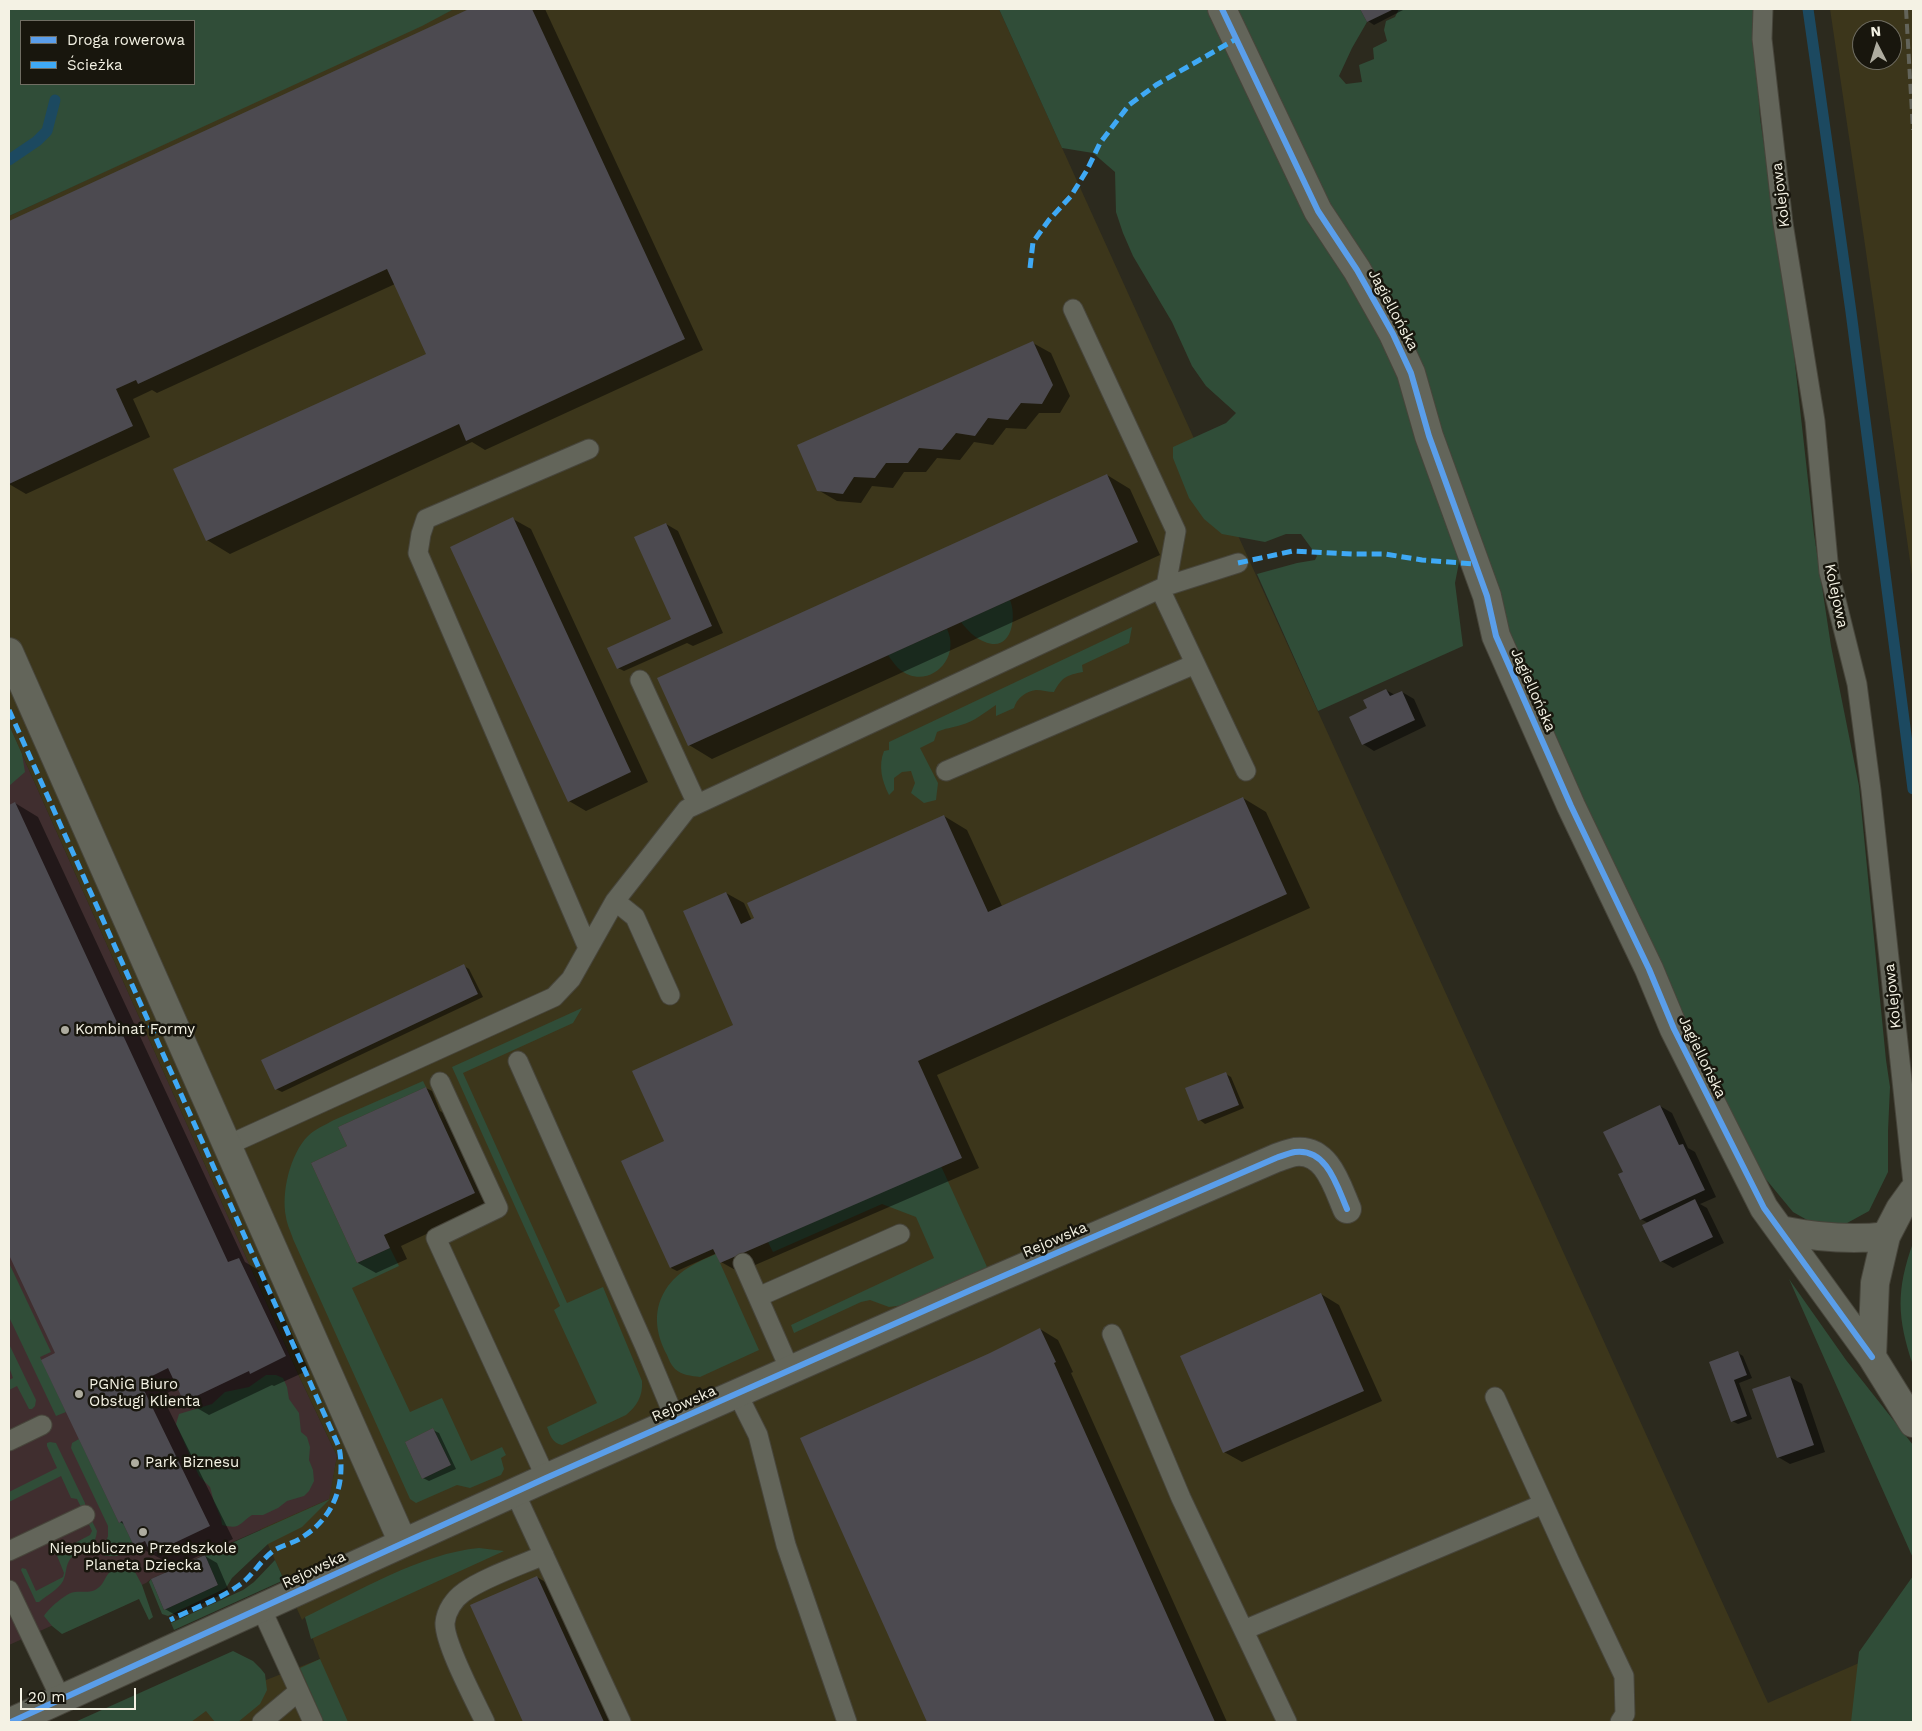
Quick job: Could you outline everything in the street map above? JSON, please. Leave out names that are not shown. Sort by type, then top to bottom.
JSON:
[{"type":"street","name":"Jagiellońska","points":[[1222,9],[1318,211],[1357,270],[1393,334],[1411,373],[1429,436],[1487,596],[1496,636],[1571,806],[1649,970],[1674,1029],[1764,1208],[1872,1357]]},
{"type":"street","points":[[9,652],[403,1543]]},
{"type":"street","name":"Rejowska","points":[[11,1722],[546,1478],[1276,1158],[1296,1152],[1310,1153],[1322,1160],[1331,1171],[1347,1208]]},
{"type":"street","points":[[1913,1191],[1900,1209],[1886,1236],[1875,1283],[1872,1357],[1913,1423]]},
{"type":"street","points":[[1780,1230],[1813,1237],[1867,1239],[1886,1236]]},
{"type":"lane","name":"Kolejowa","points":[[1763,9],[1762,39],[1784,223],[1815,421],[1829,572],[1857,684],[1913,1183]]},
{"type":"lane","points":[[1073,309],[1176,531],[1163,587],[1195,664],[1246,771]]},
{"type":"lane","points":[[588,948],[418,553],[426,519],[589,449]]},
{"type":"lane","points":[[228,1145],[554,997],[571,979],[614,901],[687,808],[1163,587],[1238,563]]},
{"type":"lane","points":[[946,771],[1195,664]]},
{"type":"lane","points":[[640,680],[697,804]]},
{"type":"lane","points":[[614,901],[635,916],[670,995]]},
{"type":"lane","points":[[518,1061],[646,1348],[676,1421]]},
{"type":"lane","points":[[440,1082],[498,1208],[436,1238],[546,1478]]},
{"type":"lane","points":[[758,1297],[900,1234]]},
{"type":"lane","points":[[744,1263],[790,1370]]},
{"type":"lane","points":[[1112,1334],[1181,1498],[1288,1722]]},
{"type":"lane","points":[[737,1393],[758,1435],[786,1545],[848,1722]]},
{"type":"lane","points":[[1495,1397],[1624,1676],[1625,1714],[1620,1722]]},
{"type":"lane","points":[[9,1441],[42,1425]]},
{"type":"lane","points":[[515,1493],[621,1722]]},
{"type":"lane","points":[[1244,1630],[1543,1504]]},
{"type":"lane","points":[[9,1551],[85,1515]]},
{"type":"lane","points":[[484,1722],[450,1647],[445,1625],[448,1610],[464,1592],[478,1584],[544,1556]]},
{"type":"lane","points":[[9,1590],[62,1699]]},
{"type":"lane","points":[[261,1608],[313,1722]]},
{"type":"lane","points":[[262,1722],[299,1691]]},
{"type":"shaded area","points":[[454,9],[999,9],[1768,1703],[1875,1656],[1864,1722],[173,1722],[266,1680],[320,1659],[305,1617],[302,1620],[261,1529],[329,1499],[337,1456],[299,1376],[9,725],[9,216]]},
{"type":"shaded area","points":[[1830,9],[1913,9],[1913,582],[1864,238]]},
{"type":"shaded area","points":[[9,725],[299,1376],[337,1456],[330,1499],[9,1645]]},
{"type":"green space","points":[[9,9],[454,9],[422,26],[9,216]]},
{"type":"green space","points":[[999,9],[1212,9],[1388,339],[1462,547],[1455,583],[1463,646],[1318,711],[1257,574],[1315,560],[1317,556],[1301,534],[1286,534],[1265,542],[1222,534],[1204,519],[1189,498],[1173,458],[1173,447],[1226,423],[1236,413],[1206,386],[1192,366],[1172,322],[1133,256],[1116,212],[1115,172],[1093,153],[1062,148]]},
{"type":"green space","points":[[1229,9],[1360,9],[1367,22],[1339,76],[1346,84],[1362,82],[1359,65],[1374,59],[1373,48],[1387,41],[1384,30],[1386,21],[1395,17],[1399,9],[1753,9],[1760,118],[1790,319],[1814,534],[1831,646],[1859,786],[1890,1087],[1888,1172],[1869,1211],[1838,1228],[1816,1225],[1793,1212],[1755,1166],[1530,704],[1408,330],[1369,264],[1348,233],[1324,203]]},
{"type":"green space","points":[[1010,600],[1013,615],[1012,624],[1007,638],[1001,642],[994,644],[982,641],[972,634],[961,622]]},
{"type":"green space","points":[[1132,627],[1129,643],[1082,665],[1083,672],[1066,678],[1054,692],[1032,691],[1019,699],[1014,708],[996,716],[996,705],[970,722],[937,732],[934,741],[920,748],[938,783],[936,800],[924,803],[911,793],[915,783],[911,771],[902,772],[894,778],[894,790],[889,795],[884,784],[881,762],[884,751],[889,750],[889,742]]},
{"type":"green space","points":[[947,629],[950,652],[939,669],[930,675],[920,677],[909,675],[898,668],[888,655]]},
{"type":"green space","points":[[9,725],[22,754],[25,772],[9,786]]},
{"type":"green space","points":[[582,1008],[573,1023],[463,1073],[567,1303],[603,1287],[642,1381],[638,1400],[626,1415],[562,1445],[554,1441],[547,1427],[597,1403],[554,1310],[560,1306],[452,1067]]},
{"type":"green space","points":[[423,1081],[426,1087],[338,1127],[347,1146],[311,1163],[357,1263],[390,1248],[399,1266],[352,1288],[410,1412],[442,1398],[471,1461],[502,1447],[506,1455],[501,1458],[504,1469],[501,1475],[470,1488],[457,1485],[416,1503],[410,1499],[287,1223],[285,1207],[286,1186],[288,1174],[296,1153],[308,1136],[334,1120]],"holes":[[[433,1428],[451,1465],[422,1479],[405,1442]]]},
{"type":"green space","points":[[941,1166],[987,1267],[904,1305],[889,1307],[870,1300],[861,1302],[794,1333],[791,1325],[934,1258],[916,1217],[882,1204],[773,1252],[768,1242]]},
{"type":"green space","points":[[1913,1243],[1913,1365],[1901,1318],[1901,1290],[1907,1260]]},
{"type":"green space","points":[[716,1254],[759,1350],[700,1377],[690,1376],[678,1371],[670,1362],[660,1338],[657,1312],[663,1294],[678,1275],[702,1260]]},
{"type":"green space","points":[[9,1263],[51,1352],[40,1357],[66,1412],[56,1416],[9,1317]]},
{"type":"green space","points":[[1789,1279],[1846,1360],[1913,1445],[1913,1558]]},
{"type":"green space","points":[[9,1344],[36,1400],[35,1406],[32,1409],[29,1409],[17,1386],[9,1390],[9,1380],[13,1378],[9,1367]]},
{"type":"green space","points":[[266,1375],[276,1375],[283,1378],[289,1399],[299,1413],[301,1432],[307,1437],[310,1447],[309,1460],[313,1470],[314,1481],[304,1496],[287,1501],[278,1508],[263,1515],[252,1515],[239,1525],[233,1527],[222,1525],[210,1487],[199,1476],[176,1424],[179,1414],[212,1404],[225,1392],[249,1387]]},
{"type":"green space","points":[[79,1439],[119,1523],[122,1521],[134,1546],[117,1556],[105,1556],[102,1553],[108,1536],[108,1526],[71,1448],[72,1443]]},
{"type":"green space","points":[[47,1443],[56,1443],[85,1503],[85,1507],[82,1509],[77,1499],[71,1498],[61,1476],[9,1502],[9,1492],[57,1468],[47,1446]]},
{"type":"green space","points":[[330,1499],[302,1527],[268,1544],[232,1578],[226,1588],[168,1616],[162,1614],[149,1582],[151,1579],[164,1610],[218,1585],[205,1555]]},
{"type":"green space","points":[[91,1519],[97,1531],[93,1543],[90,1547],[71,1558],[61,1584],[39,1602],[36,1602],[21,1570],[22,1568],[26,1569],[36,1591],[63,1577],[64,1573],[56,1553],[90,1535],[92,1531],[87,1520]]},
{"type":"green space","points":[[479,1548],[504,1551],[311,1639],[305,1617],[413,1565],[457,1551]]},
{"type":"green space","points":[[275,1560],[284,1580],[174,1630],[171,1623],[243,1590],[254,1582]]},
{"type":"green space","points":[[125,1567],[134,1570],[142,1585],[153,1617],[149,1620],[139,1599],[62,1634],[44,1616],[53,1605],[67,1595],[75,1592],[95,1590],[112,1570]]},
{"type":"green space","points":[[1913,1576],[1913,1722],[1851,1722],[1859,1652]]},
{"type":"green space","points":[[233,1651],[253,1661],[261,1669],[265,1674],[267,1690],[260,1704],[238,1722],[215,1722],[206,1711],[191,1722],[75,1722]]},
{"type":"green space","points":[[320,1659],[348,1722],[324,1722],[300,1668]]},
{"type":"building","points":[[469,9],[532,9],[685,339],[466,441],[459,424],[206,541],[173,469],[426,354],[387,269],[138,384],[136,380],[116,389],[133,426],[9,484],[9,221]]},
{"type":"building","points":[[1360,9],[1394,9],[1367,22]]},
{"type":"building","points":[[1033,341],[1053,385],[1042,404],[1021,403],[1008,420],[988,418],[975,436],[956,433],[942,450],[919,448],[908,463],[886,463],[875,478],[854,477],[843,494],[817,491],[797,445]]},
{"type":"building","points":[[1107,474],[1138,542],[688,746],[657,678]]},
{"type":"building","points":[[513,517],[631,772],[568,802],[450,547]]},
{"type":"building","points":[[666,523],[712,626],[617,669],[607,648],[671,619],[634,537]]},
{"type":"building","points":[[1386,689],[1390,696],[1402,691],[1415,720],[1362,745],[1349,717],[1367,708],[1363,700]]},
{"type":"building","points":[[1243,797],[1287,894],[918,1061],[962,1158],[720,1263],[713,1249],[670,1268],[621,1161],[664,1141],[632,1071],[733,1025],[683,911],[726,892],[741,924],[754,918],[747,903],[944,815],[988,912]]},
{"type":"building","name":"Kombinat Formy","points":[[15,802],[228,1262],[239,1258],[286,1356],[250,1374],[249,1371],[184,1402],[168,1368],[140,1382],[210,1526],[151,1554],[145,1541],[134,1546],[122,1521],[119,1523],[41,1360],[55,1353],[9,1255],[9,805]]},
{"type":"building","points":[[464,964],[478,994],[275,1090],[261,1060]]},
{"type":"building","points":[[1226,1072],[1239,1105],[1198,1121],[1185,1088]]},
{"type":"building","points":[[426,1087],[475,1193],[384,1235],[390,1248],[357,1263],[311,1163],[347,1146],[338,1127]]},
{"type":"building","points":[[1660,1105],[1679,1145],[1683,1144],[1705,1190],[1640,1220],[1618,1174],[1623,1172],[1603,1132]]},
{"type":"building","points":[[1695,1199],[1713,1237],[1660,1262],[1642,1225]]},
{"type":"building","points":[[1321,1293],[1364,1391],[1223,1453],[1180,1356]]},
{"type":"building","points":[[1040,1328],[1215,1722],[927,1722],[800,1438],[990,1353]]},
{"type":"building","points":[[1738,1351],[1747,1375],[1734,1380],[1747,1416],[1731,1422],[1709,1362]]},
{"type":"building","points":[[1790,1376],[1814,1445],[1777,1458],[1752,1389]]},
{"type":"building","points":[[433,1428],[451,1465],[422,1479],[405,1442]]},
{"type":"building","points":[[205,1555],[218,1585],[164,1610],[151,1579]]},
{"type":"building","points":[[537,1576],[604,1722],[523,1722],[470,1605]]},
{"type":"waterway","points":[[1808,9],[1851,312],[1913,789]]},
{"type":"waterway","points":[[9,160],[37,141],[47,131],[55,100]]},
{"type":"railway","points":[[1906,9],[1913,130]]},
{"type":"marked path","points":[[1030,268],[1033,242],[1049,220],[1071,196],[1087,170],[1100,143],[1129,105],[1156,85],[1236,39]]},
{"type":"marked path","points":[[1238,563],[1293,551],[1385,554],[1422,560],[1475,564]]},
{"type":"marked path","points":[[9,710],[339,1447],[341,1460],[339,1485],[336,1497],[324,1519],[300,1538],[273,1551],[248,1578],[230,1591],[170,1620]]},
{"type":"cycle path","points":[[1222,9],[1318,211],[1357,270],[1393,334],[1411,373],[1429,436],[1487,596],[1496,636],[1571,806],[1649,969],[1674,1029],[1764,1208],[1872,1357]]},
{"type":"cycle path","points":[[11,1722],[546,1478],[971,1290],[1276,1158],[1295,1152],[1306,1152],[1315,1156],[1329,1170],[1347,1209]]},
{"type":"place","name":"Kombinat Formy","points":[[65,1030]]},
{"type":"place","name":"PGNiG Biuro Obsługi Klienta","points":[[79,1394]]},
{"type":"place","name":"Park Biznesu","points":[[135,1463]]},
{"type":"place","name":"Niepubliczne Przedszkole Planeta Dziecka","points":[[143,1532]]}]
